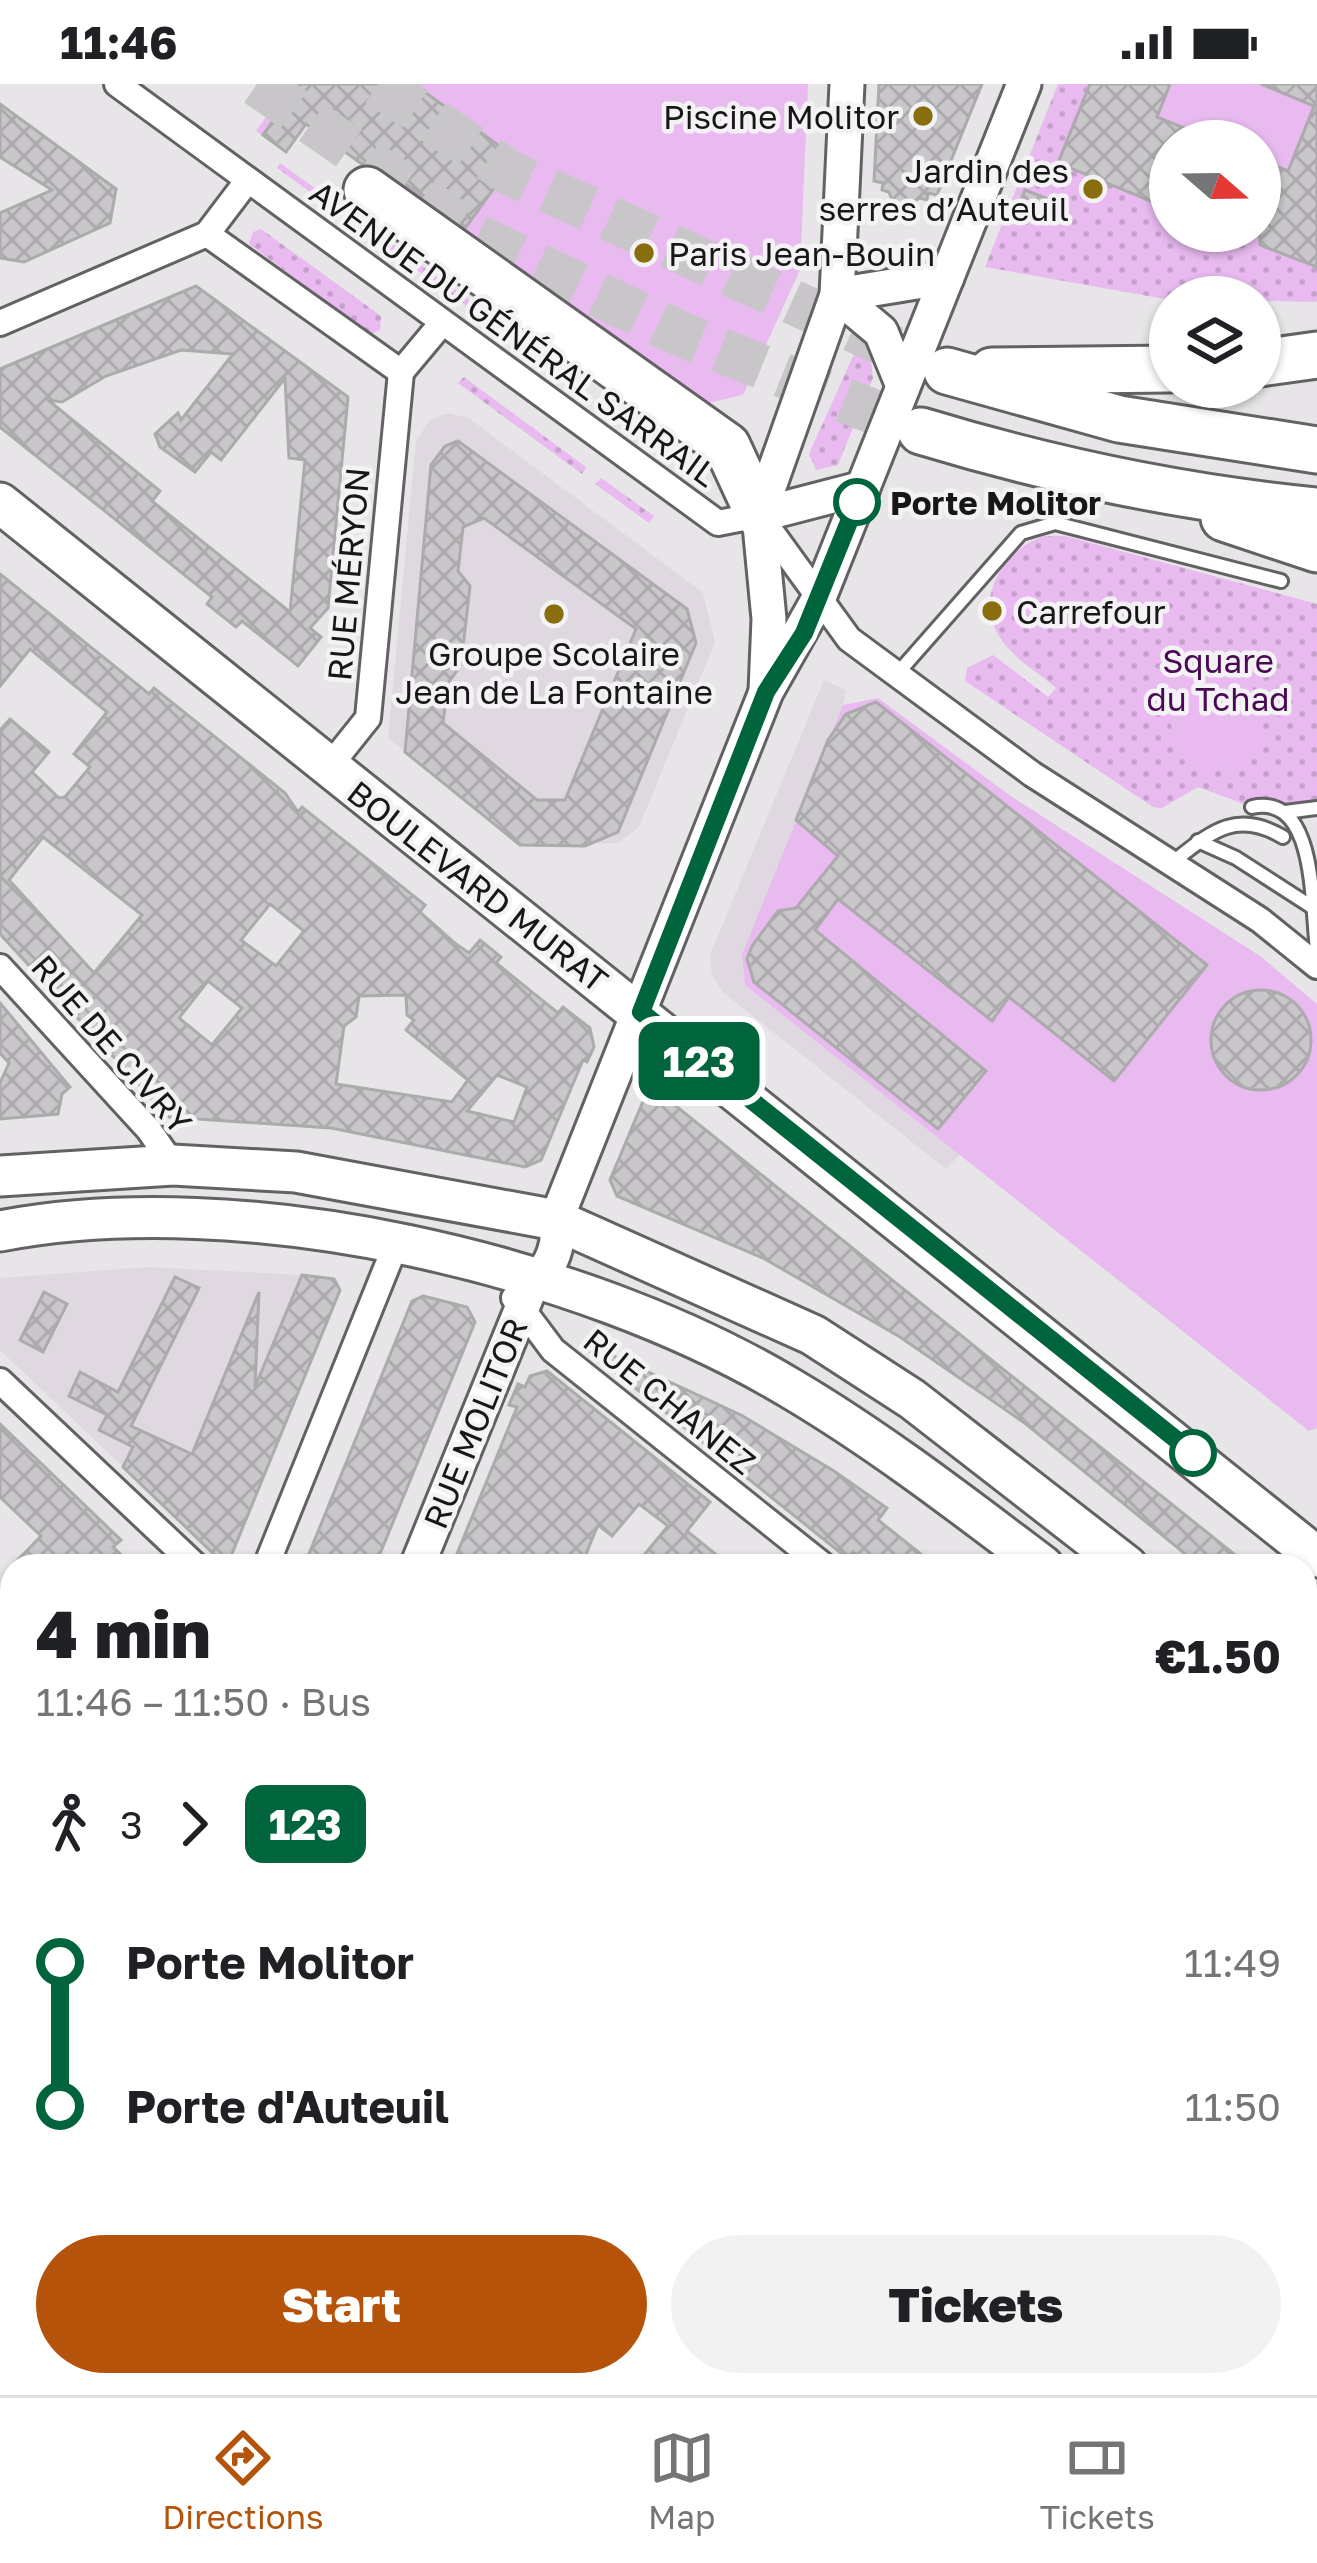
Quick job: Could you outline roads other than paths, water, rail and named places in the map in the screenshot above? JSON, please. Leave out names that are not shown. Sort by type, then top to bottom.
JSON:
[{"type":"highway","points":[[368,190],[727,446],[760,515]]},
{"type":"highway","points":[[1281,360],[1317,355]]},
{"type":"highway","points":[[1149,369],[947,371],[1139,423],[1317,450]]},
{"type":"highway","points":[[921,431],[1035,466],[1153,492],[1317,511]]},
{"type":"highway","points":[[1153,492],[1317,549]]},
{"type":"main road","name":"BOULEVARD MURAT","points":[[0,503],[1240,1490],[1314,1554]]},
{"type":"main road","points":[[0,1176],[173,1166],[296,1172],[556,1220],[813,1335],[912,1399],[1112,1554]]},
{"type":"main road","points":[[0,1231],[77,1222],[187,1220],[292,1226],[495,1268],[527,1294],[665,1324],[788,1387],[1026,1554]]},
{"type":"main road","name":"BOULEVARD MURAT","points":[[1240,1490],[1317,1519]]},
{"type":"street","name":"AVENUE DU GÉNÉRAL SARRAIL","points":[[117,84],[718,523],[760,515]]},
{"type":"street","points":[[766,692],[769,619],[760,515],[837,295],[847,84]]},
{"type":"street","points":[[766,692],[818,600],[1024,84]]},
{"type":"street","points":[[0,323],[207,233],[248,180]]},
{"type":"street","points":[[207,233],[401,372],[442,323]]},
{"type":"street","points":[[837,295],[947,277]]},
{"type":"street","points":[[837,295],[880,332],[903,386]]},
{"type":"street","name":"RUE MÉRYON","points":[[328,768],[368,718],[401,372]]},
{"type":"street","points":[[760,515],[863,488]]},
{"type":"street","points":[[760,515],[848,639],[1069,800],[1173,862],[1317,966]]},
{"type":"street","name":"RUE MOLITOR","points":[[422,1554],[527,1294],[527,1268],[542,1226],[556,1220],[766,692]]},
{"type":"street","name":"RUE DE CIVRY","points":[[0,967],[149,1130],[173,1166]]},
{"type":"street","points":[[271,1554],[396,1244]]},
{"type":"street","name":"RUE CHANEZ","points":[[527,1294],[553,1350],[809,1554]]},
{"type":"street","points":[[0,1381],[183,1554]]},
{"type":"lane","points":[[896,674],[1021,533],[1055,523],[1280,581]]},
{"type":"lane","points":[[1252,807],[1264,805],[1285,812],[1317,808]]},
{"type":"lane","points":[[1285,812],[1307,841],[1317,949]]},
{"type":"lane","points":[[1173,862],[1198,841],[1236,824],[1258,822],[1282,837]]},
{"type":"lane","points":[[1198,841],[1236,858],[1312,908]]},
{"type":"tunnel","points":[[257,84],[475,236],[683,335],[921,431]]},
{"type":"tunnel","points":[[378,84],[510,173],[911,356]]},
{"type":"place","name":"Piscine Molitor","points":[[923,116]]},
{"type":"place","name":"Jardin des serres d’Auteuil","points":[[1093,189]]},
{"type":"place","name":"Paris Jean-Bouin","points":[[644,253]]},
{"type":"place","name":"Porte Molitor","points":[[857,502]]},
{"type":"place","name":"Carrefour","points":[[992,611]]},
{"type":"place","name":"Groupe Scolaire Jean de La Fontaine","points":[[554,614]]},
{"type":"park label","name":"Square du Tchad","points":[[1218,679]]}]
